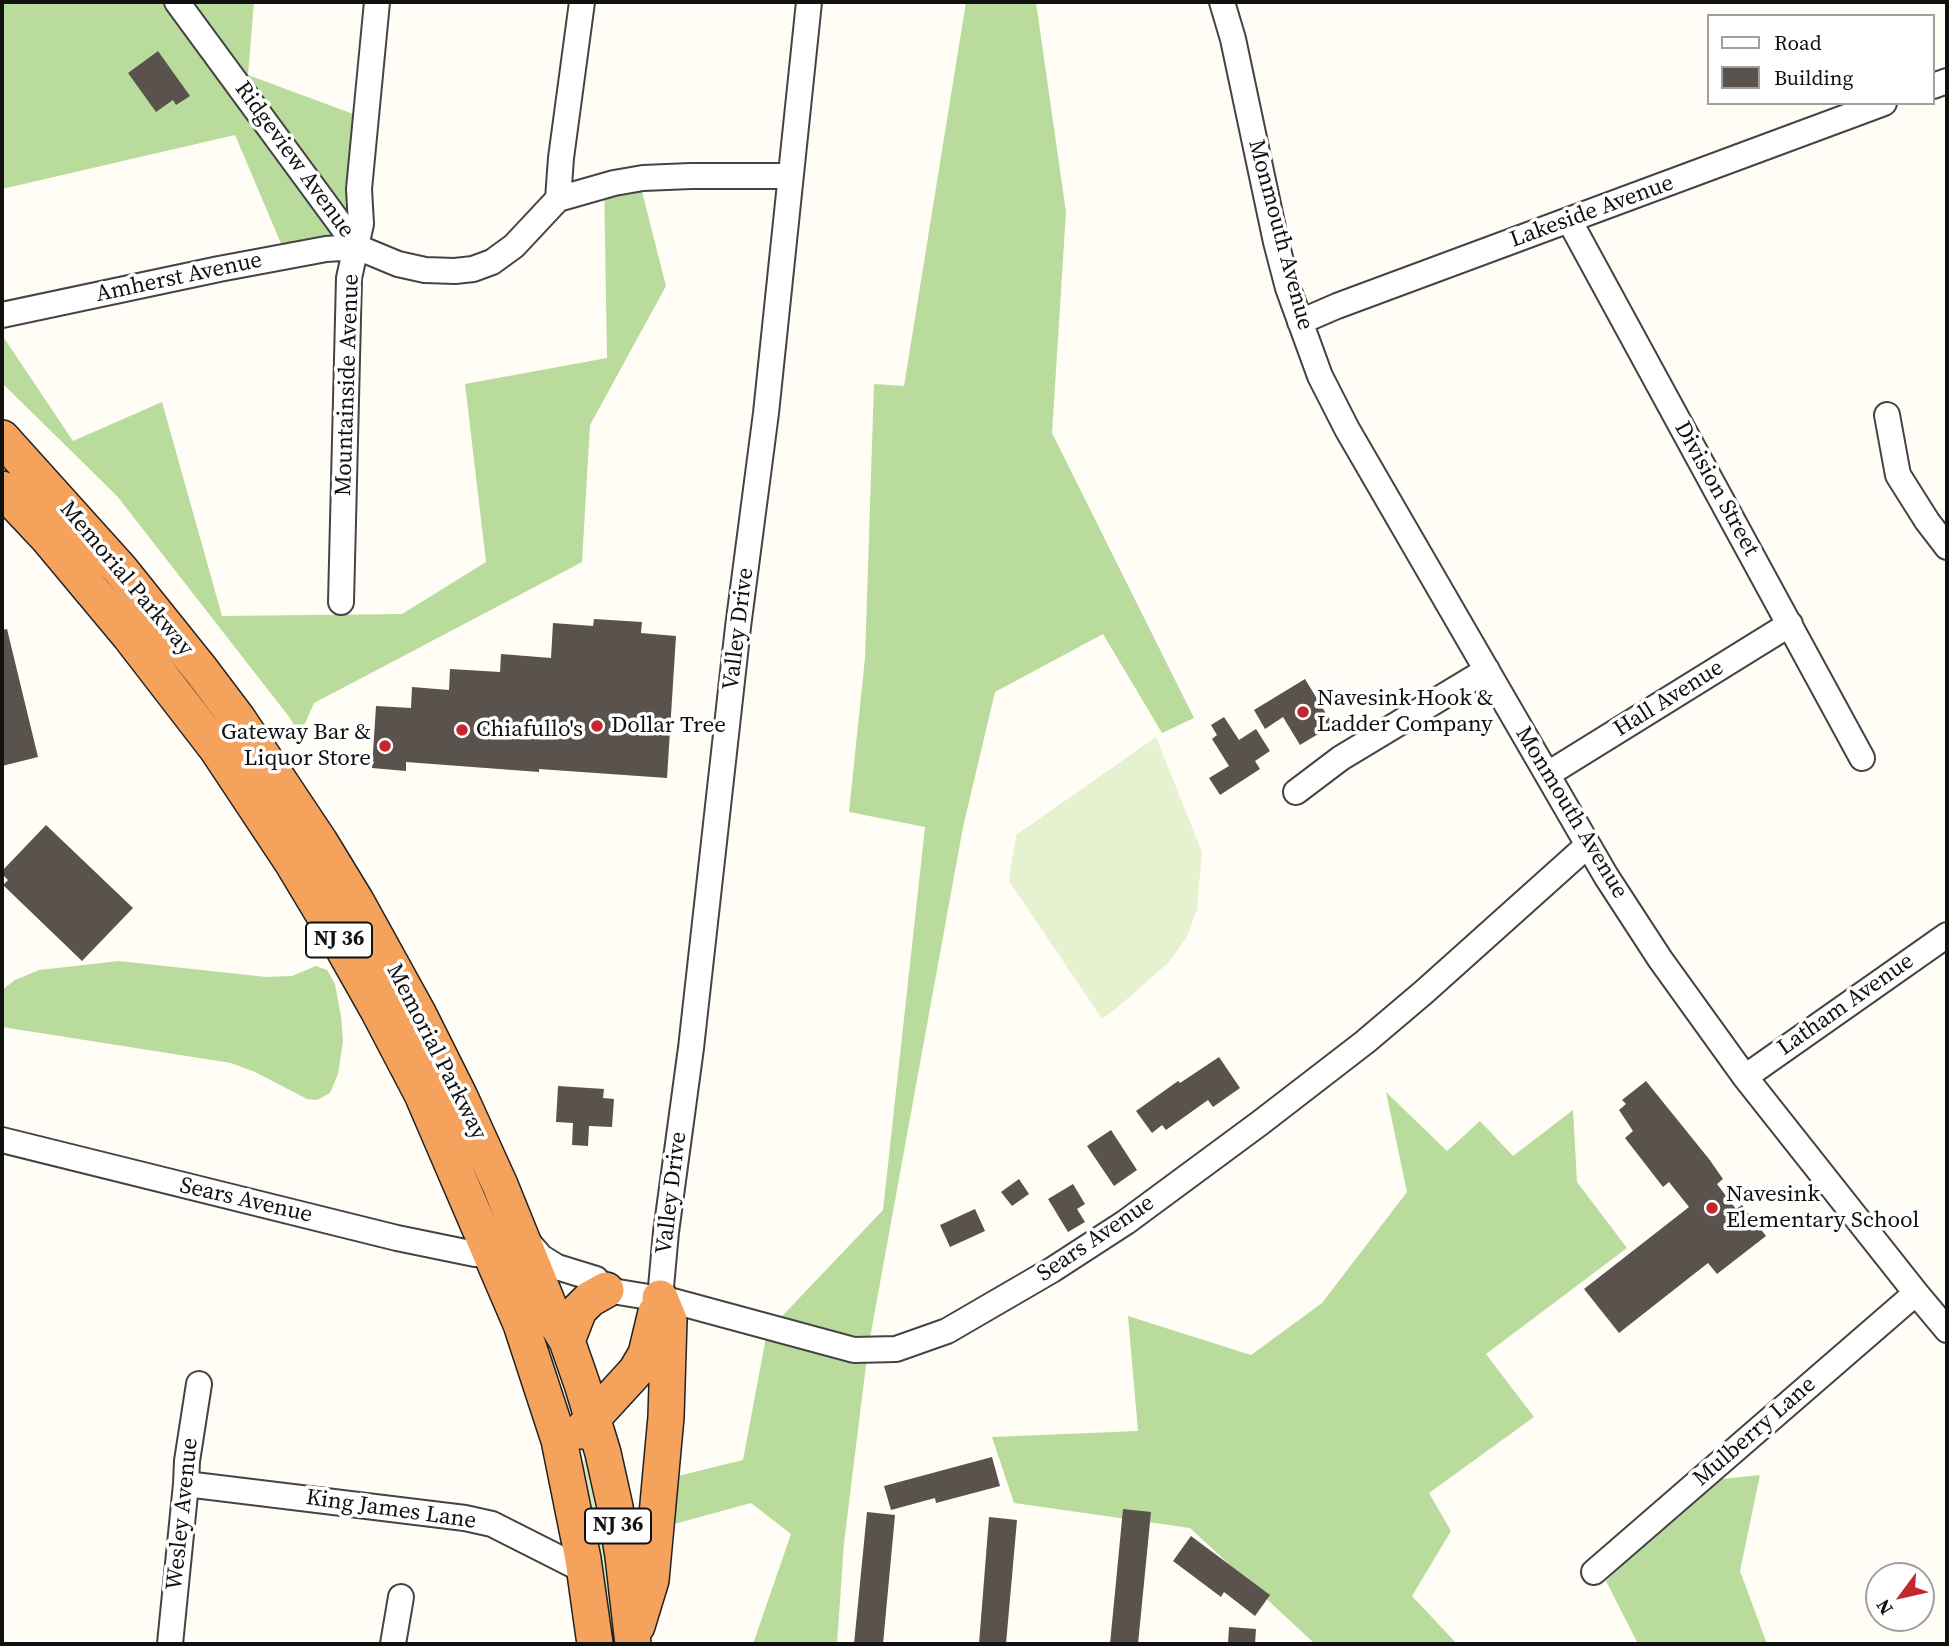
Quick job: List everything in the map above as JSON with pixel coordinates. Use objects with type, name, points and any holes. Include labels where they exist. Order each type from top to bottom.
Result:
[{"type":"highway","name":"Memorial Parkway","points":[[2,438],[120,569],[177,638],[238,719],[356,901],[419,1015],[460,1097],[522,1235],[555,1321],[567,1341],[603,1453],[615,1507],[633,1640]]},
{"type":"highway","name":"Memorial Parkway","points":[[2,489],[48,538],[159,673],[216,749],[292,862],[380,1012],[422,1094],[521,1324],[564,1457],[595,1644]]},
{"type":"highway","points":[[567,1341],[579,1310],[590,1299],[606,1290]]},
{"type":"highway","points":[[564,1457],[592,1417],[636,1371],[646,1354],[660,1298]]},
{"type":"highway","points":[[633,1640],[651,1580],[666,1417],[670,1320],[660,1298]]},
{"type":"street","name":"Ridgeview Avenue","points":[[177,2],[357,247],[398,264],[425,270],[473,269],[492,262],[514,246],[558,199]]},
{"type":"street","name":"Mountainside Avenue","points":[[341,602],[349,278],[361,225],[359,190],[377,2]]},
{"type":"street","points":[[582,2],[558,199],[614,183],[643,178],[790,176]]},
{"type":"street","name":"Valley Drive","points":[[660,1298],[738,627],[766,413],[809,2]]},
{"type":"street","name":"Monmouth Avenue","points":[[1222,2],[1233,39],[1288,288],[1320,376],[1347,429],[1588,845],[1660,959],[1745,1077],[1947,1330]]},
{"type":"street","name":"Lakeside Avenue","points":[[1300,322],[1879,105]]},
{"type":"street","name":"Division Street","points":[[1569,220],[1862,758]]},
{"type":"street","name":"Amherst Avenue","points":[[2,315],[219,268],[326,249],[357,247]]},
{"type":"street","points":[[1887,415],[1898,475],[1947,547]]},
{"type":"street","name":"Hall Avenue","points":[[1548,774],[1790,624]]},
{"type":"street","points":[[1296,792],[1341,758],[1487,670]]},
{"type":"street","name":"Sears Avenue","points":[[522,1235],[541,1258],[557,1268],[596,1279],[606,1290],[660,1298],[854,1350],[896,1349],[947,1331],[1052,1270],[1126,1222],[1260,1123],[1393,1019],[1588,845]]},
{"type":"street","name":"Latham Avenue","points":[[1745,1077],[1947,934]]},
{"type":"street","name":"Sears Avenue","points":[[2,1140],[397,1238],[475,1254],[490,1248]]},
{"type":"street","name":"Mulberry Lane","points":[[1594,1572],[1916,1293]]},
{"type":"street","name":"Wesley Avenue","points":[[170,1644],[187,1461],[200,1384]]},
{"type":"street","name":"King James Lane","points":[[186,1484],[464,1518],[492,1524],[585,1571]]},
{"type":"street","points":[[393,1644],[401,1597]]},
{"type":"green space","points":[[2,2],[254,2],[248,75],[364,118],[355,245],[285,253],[235,135],[2,189]]},
{"type":"green space","points":[[966,2],[1036,2],[1066,212],[1052,433],[1194,718],[1162,733],[1103,634],[995,692],[963,827],[868,1349],[844,1543],[837,1644],[753,1644],[791,1534],[751,1503],[667,1526],[670,1478],[743,1460],[767,1332],[883,1210],[925,827],[849,812],[865,658],[874,384],[904,386]]},
{"type":"green space","points":[[637,172],[666,286],[590,425],[582,562],[314,703],[300,735],[290,718],[117,496],[2,383],[2,335],[73,441],[162,402],[222,616],[402,614],[486,562],[465,384],[607,358],[604,179]]},
{"type":"green space","points":[[1156,737],[1202,852],[1197,909],[1187,937],[1168,963],[1102,1019],[1009,881],[1016,835]]},
{"type":"green space","points":[[119,961],[266,977],[292,976],[316,966],[327,970],[335,984],[343,1041],[338,1074],[330,1093],[317,1100],[307,1099],[255,1072],[231,1063],[2,1027],[2,990],[15,980],[39,970]]},
{"type":"green space","points":[[1386,1092],[1447,1151],[1480,1121],[1513,1156],[1573,1110],[1577,1182],[1627,1248],[1486,1354],[1534,1417],[1429,1493],[1451,1531],[1412,1596],[1457,1644],[1315,1644],[1190,1528],[1014,1503],[992,1437],[1138,1431],[1128,1316],[1251,1355],[1322,1303],[1407,1192]]},
{"type":"green space","points":[[585,1455],[609,1580],[614,1644],[606,1644],[582,1471]]},
{"type":"green space","points":[[1760,1475],[1740,1571],[1767,1644],[1638,1644],[1606,1581],[1712,1480]]},
{"type":"building","points":[[158,51],[190,96],[176,105],[173,100],[156,112],[128,73]]},
{"type":"building","points":[[594,619],[642,622],[641,633],[676,636],[667,778],[406,762],[406,771],[372,768],[376,706],[411,708],[412,687],[449,690],[450,669],[500,672],[501,654],[551,658],[553,623],[593,626]]},
{"type":"building","points":[[7,629],[38,757],[2,766],[2,630]]},
{"type":"building","points":[[1305,679],[1333,725],[1300,745],[1283,717],[1265,729],[1254,710]]},
{"type":"building","points":[[1224,717],[1239,740],[1256,729],[1270,751],[1255,761],[1260,769],[1220,795],[1209,778],[1229,766],[1212,739],[1217,735],[1211,725]]},
{"type":"building","points":[[46,825],[133,908],[82,961],[3,885],[8,880],[2,871]]},
{"type":"building","points":[[1219,1057],[1240,1088],[1213,1107],[1208,1100],[1166,1130],[1162,1125],[1152,1133],[1136,1111],[1178,1081],[1180,1083]]},
{"type":"building","name":"Navesink Elementary School","points":[[1646,1081],[1709,1159],[1723,1179],[1717,1184],[1736,1209],[1742,1205],[1766,1236],[1717,1274],[1708,1263],[1619,1333],[1584,1289],[1689,1207],[1669,1182],[1663,1187],[1625,1138],[1633,1131],[1619,1110],[1626,1104],[1622,1100]]},
{"type":"building","points":[[558,1086],[604,1089],[603,1098],[614,1099],[612,1127],[589,1126],[588,1146],[572,1145],[573,1123],[556,1122]]},
{"type":"building","points":[[1111,1130],[1137,1170],[1114,1186],[1087,1146]]},
{"type":"building","points":[[1019,1179],[1029,1194],[1012,1206],[1001,1192]]},
{"type":"building","points":[[1073,1184],[1085,1204],[1077,1209],[1085,1222],[1068,1232],[1048,1199]]},
{"type":"building","points":[[975,1209],[985,1231],[950,1247],[940,1225]]},
{"type":"building","points":[[992,1457],[1000,1486],[936,1503],[935,1498],[891,1510],[884,1486]]},
{"type":"building","points":[[1123,1509],[1151,1512],[1138,1644],[1110,1644]]},
{"type":"building","points":[[867,1512],[895,1515],[883,1644],[854,1644]]},
{"type":"building","points":[[989,1517],[1017,1520],[1006,1644],[979,1644]]},
{"type":"building","points":[[1191,1536],[1270,1595],[1255,1616],[1224,1592],[1221,1597],[1173,1561]]},
{"type":"building","points":[[1229,1627],[1256,1629],[1255,1644],[1228,1644]]},
{"type":"place","name":"Navesink Hook & Ladder Company","points":[[1303,712]]},
{"type":"place","name":"Dollar Tree","points":[[597,726]]},
{"type":"place","name":"Chiafullo's","points":[[462,730]]},
{"type":"place","name":"Gateway Bar & Liquor Store","points":[[385,746]]},
{"type":"place","name":"Navesink Elementary School","points":[[1712,1208]]}]
